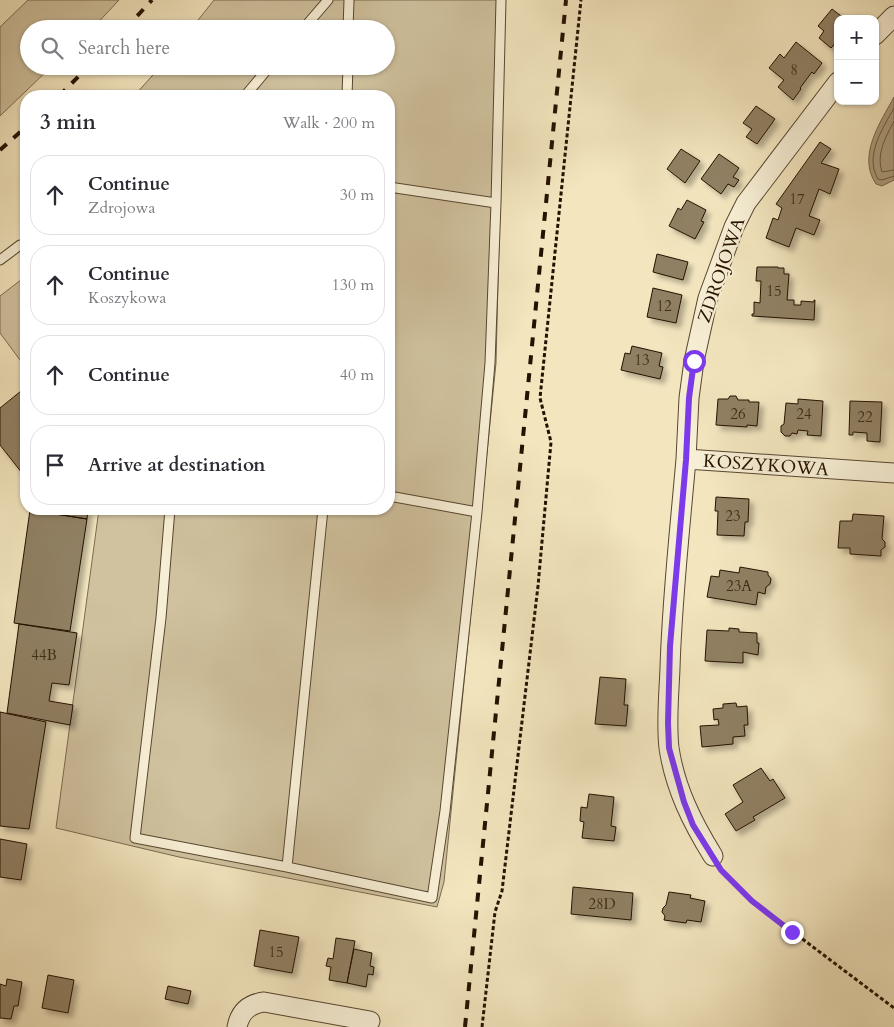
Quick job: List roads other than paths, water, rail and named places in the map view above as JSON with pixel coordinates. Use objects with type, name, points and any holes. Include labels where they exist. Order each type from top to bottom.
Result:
[{"type":"street","points":[[879,31],[894,16]]},
{"type":"street","name":"ZDROJOWA","points":[[686,460],[689,398],[694,361],[708,298],[734,227],[746,203],[834,87]]},
{"type":"street","name":"KOSZYKOWA","points":[[713,856],[693,825],[684,802],[672,762],[668,732],[670,646],[686,460],[894,473]]},
{"type":"street","points":[[237,1027],[238,1020],[244,1010],[253,1004],[264,1002],[370,1021]]},
{"type":"lane","points":[[311,20],[328,0]]},
{"type":"lane","points":[[348,20],[349,0]]},
{"type":"lane","points":[[170,515],[161,618],[136,838],[287,867],[432,898],[445,811],[490,363],[501,0]]},
{"type":"lane","points":[[250,90],[262,75]]},
{"type":"lane","points":[[347,90],[348,75]]},
{"type":"lane","points":[[395,188],[496,203]]},
{"type":"lane","points":[[0,260],[20,245]]},
{"type":"lane","points":[[395,497],[476,512]]},
{"type":"lane","points":[[287,867],[322,515]]},
{"type":"water","points":[[894,97],[894,180],[882,186],[876,184],[871,173],[870,151],[877,129]]},
{"type":"railway","points":[[133,20],[152,0]]},
{"type":"railway","points":[[465,1027],[566,0]]},
{"type":"railway","points":[[65,90],[80,75]]},
{"type":"railway","points":[[0,150],[20,132]]}]
